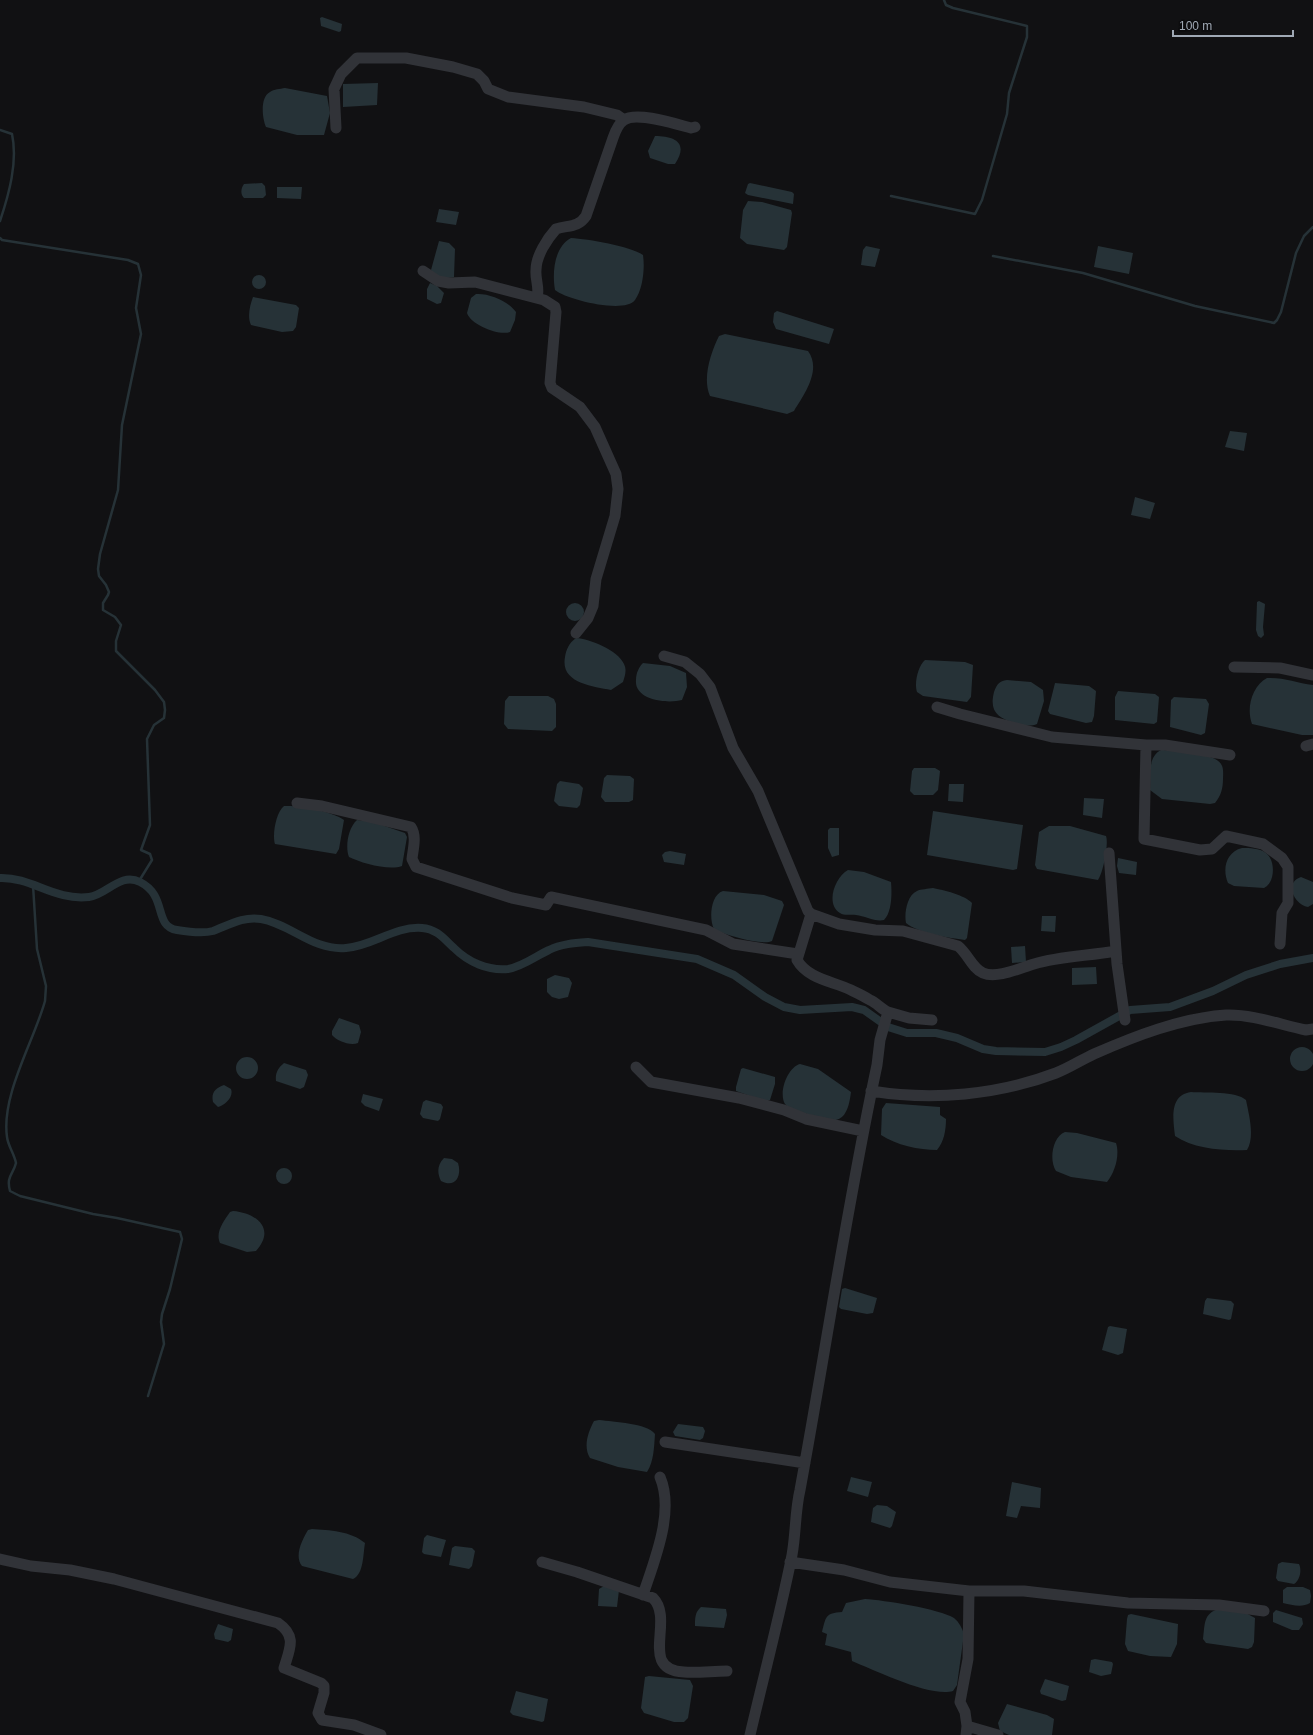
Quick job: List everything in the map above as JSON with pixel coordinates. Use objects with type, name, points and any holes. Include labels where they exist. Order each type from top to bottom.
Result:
[{"type":"street","points":[[336,128],[334,89],[341,74],[357,58],[406,58],[453,67],[477,74],[484,81],[488,89],[508,97],[584,107],[617,115],[624,120]]},
{"type":"street","points":[[538,298],[539,291],[536,268],[544,246],[556,230],[581,223],[586,216],[613,138],[617,128],[624,120],[632,118],[649,118],[691,128],[695,127]]},
{"type":"street","points":[[423,271],[438,281],[475,282],[538,298],[550,302],[555,307],[556,312],[550,384],[552,388],[580,407],[595,428],[616,474],[618,489],[615,516],[596,579],[593,606],[588,618],[576,633]]},
{"type":"street","points":[[664,656],[685,662],[700,674],[710,687],[733,748],[758,792],[808,911],[812,914],[839,924],[875,930],[903,931],[958,946],[966,952],[976,968],[984,973],[1000,973],[1050,960],[1116,951]]},
{"type":"street","points":[[1234,667],[1280,668],[1313,675]]},
{"type":"street","points":[[937,706],[960,714],[1052,737],[1146,745],[1165,744],[1230,755]]},
{"type":"street","points":[[1146,745],[1144,839],[1200,850],[1212,849],[1226,836],[1236,837],[1263,844],[1282,858],[1288,867],[1288,903],[1282,914],[1280,944]]},
{"type":"street","points":[[297,803],[322,806],[411,827],[414,832],[412,859],[416,867],[512,898],[546,905],[551,897],[706,930],[733,944],[798,954]]},
{"type":"street","points":[[1109,854],[1116,951],[1125,1020]]},
{"type":"street","points":[[750,1735],[776,1629],[790,1562],[799,1491],[863,1131],[878,1051],[887,1016],[876,1002],[818,978],[801,967],[797,960],[798,954],[812,914]]},
{"type":"street","points":[[871,1091],[933,1096],[994,1090],[1056,1073],[1094,1054],[1146,1033],[1207,1017],[1228,1015],[1246,1017],[1306,1030],[1313,1029]]},
{"type":"street","points":[[887,1016],[932,1020]]},
{"type":"street","points":[[636,1068],[651,1082],[739,1098],[784,1110],[806,1119],[863,1131]]},
{"type":"street","points":[[665,1442],[805,1463]]},
{"type":"street","points":[[643,1595],[661,1540],[665,1506],[665,1489],[660,1477]]},
{"type":"street","points":[[0,1559],[31,1566],[70,1570],[114,1579],[278,1623],[287,1630],[290,1636],[290,1649],[284,1668],[321,1683],[324,1686],[324,1693],[318,1713],[322,1720],[354,1725],[381,1735]]},
{"type":"street","points":[[542,1562],[653,1598],[659,1609],[660,1660],[666,1667],[684,1672],[727,1671]]},
{"type":"street","points":[[790,1562],[844,1570],[890,1582],[969,1591],[1024,1591],[1128,1603],[1219,1605],[1264,1611]]},
{"type":"street","points":[[969,1591],[968,1659],[960,1702],[965,1712],[967,1731],[998,1735]]},
{"type":"shaded area","points":[[322,17],[342,24],[341,31],[339,32],[321,26],[320,18]]},
{"type":"shaded area","points":[[378,83],[377,105],[343,107],[343,84]]},
{"type":"shaded area","points":[[285,88],[327,96],[330,113],[324,135],[297,135],[266,127],[263,113],[263,103],[265,98],[272,91]]},
{"type":"shaded area","points":[[655,136],[669,137],[678,142],[681,151],[675,164],[668,164],[650,158],[648,151]]},
{"type":"shaded area","points":[[262,183],[265,186],[266,195],[263,198],[244,198],[241,191],[244,184]]},
{"type":"shaded area","points":[[750,183],[792,192],[794,194],[793,204],[748,195],[745,193],[748,184]]},
{"type":"shaded area","points":[[277,187],[302,187],[301,199],[277,198]]},
{"type":"shaded area","points":[[748,201],[762,202],[791,210],[792,213],[787,247],[784,250],[747,244],[740,238],[743,210]]},
{"type":"shaded area","points":[[439,209],[459,212],[456,225],[436,222]]},
{"type":"shaded area","points":[[571,238],[598,241],[629,249],[643,255],[643,278],[640,290],[635,300],[629,304],[620,306],[608,306],[571,298],[555,290],[554,268],[558,254],[565,242]]},
{"type":"shaded area","points":[[439,241],[449,243],[455,249],[454,277],[441,277],[435,275],[431,270]]},
{"type":"shaded area","points":[[866,246],[880,249],[875,267],[861,265],[863,250]]},
{"type":"shaded area","points":[[1098,246],[1133,253],[1129,274],[1094,267]]},
{"type":"shaded area","points":[[256,275],[262,275],[266,279],[266,285],[262,289],[256,289],[252,285],[252,279]]},
{"type":"shaded area","points":[[430,283],[437,286],[444,293],[441,303],[437,304],[427,299],[427,289]]},
{"type":"shaded area","points":[[476,294],[498,298],[513,308],[516,312],[515,320],[510,332],[505,333],[493,331],[474,322],[467,313],[471,298]]},
{"type":"shaded area","points":[[253,297],[296,305],[299,308],[296,327],[293,331],[282,332],[251,325],[249,315]]},
{"type":"shaded area","points":[[777,311],[834,329],[829,344],[776,329],[773,322],[774,313]]},
{"type":"shaded area","points":[[725,334],[808,351],[812,358],[812,374],[807,390],[794,411],[787,414],[710,396],[707,381],[708,365],[719,336]]},
{"type":"shaded area","points":[[1230,431],[1247,433],[1244,451],[1225,447]]},
{"type":"shaded area","points":[[1135,497],[1155,503],[1150,519],[1131,515]]},
{"type":"shaded area","points":[[1259,601],[1265,604],[1263,627],[1264,635],[1261,638],[1258,636],[1256,630],[1257,602]]},
{"type":"shaded area","points":[[575,603],[581,606],[584,612],[581,618],[575,621],[569,618],[566,612],[569,606]]},
{"type":"shaded area","points":[[576,638],[596,643],[616,654],[625,666],[623,682],[611,690],[587,685],[572,678],[567,673],[565,657],[568,647]]},
{"type":"shaded area","points":[[925,660],[965,662],[973,665],[971,697],[967,702],[923,696],[917,692],[917,675],[920,666]]},
{"type":"shaded area","points":[[643,663],[670,666],[686,673],[687,687],[682,700],[660,701],[640,692],[637,687],[636,677],[640,666]]},
{"type":"shaded area","points":[[1267,678],[1284,679],[1313,685],[1313,735],[1302,735],[1252,724],[1250,718],[1250,705],[1252,698],[1257,686]]},
{"type":"shaded area","points":[[1007,680],[1031,682],[1043,690],[1044,701],[1037,724],[1029,726],[1017,724],[1004,719],[996,713],[993,705],[994,692],[999,683]]},
{"type":"shaded area","points":[[1055,683],[1089,686],[1096,691],[1094,716],[1092,722],[1086,723],[1050,714],[1048,711]]},
{"type":"shaded area","points":[[1118,691],[1155,694],[1159,697],[1157,722],[1154,724],[1115,720],[1115,697]]},
{"type":"shaded area","points":[[509,696],[548,696],[554,699],[556,704],[556,727],[552,731],[508,729],[504,724],[505,701]]},
{"type":"shaded area","points":[[1174,697],[1206,699],[1209,704],[1205,733],[1201,735],[1170,727],[1171,700]]},
{"type":"shaded area","points":[[1161,750],[1193,753],[1217,760],[1223,767],[1223,782],[1220,795],[1215,803],[1210,804],[1162,799],[1150,790],[1150,773],[1152,762],[1157,753]]},
{"type":"shaded area","points":[[914,768],[935,768],[940,771],[938,790],[933,795],[914,795],[910,791],[912,771]]},
{"type":"shaded area","points":[[607,775],[630,776],[634,779],[633,800],[629,802],[605,802],[601,797],[604,778]]},
{"type":"shaded area","points":[[560,781],[579,784],[583,788],[580,805],[577,808],[559,806],[554,801],[557,784]]},
{"type":"shaded area","points":[[949,784],[964,784],[963,802],[948,801]]},
{"type":"shaded area","points":[[1084,798],[1104,799],[1102,818],[1083,815]]},
{"type":"shaded area","points":[[284,806],[298,806],[315,809],[332,814],[344,820],[339,849],[336,854],[275,844],[275,824],[281,809]]},
{"type":"shaded area","points":[[933,811],[1023,825],[1017,869],[1013,870],[927,855]]},
{"type":"shaded area","points":[[357,820],[373,822],[405,833],[407,837],[402,866],[390,868],[383,867],[361,862],[349,857],[347,843],[349,833]]},
{"type":"shaded area","points":[[1049,826],[1070,826],[1106,836],[1107,845],[1105,858],[1102,872],[1098,880],[1037,869],[1035,865],[1039,832]]},
{"type":"shaded area","points":[[830,828],[839,828],[839,855],[832,857],[828,848],[828,830]]},
{"type":"shaded area","points":[[1242,848],[1260,850],[1266,853],[1269,857],[1273,866],[1273,872],[1270,882],[1264,888],[1234,886],[1228,883],[1225,872],[1229,857],[1232,853]]},
{"type":"shaded area","points":[[670,851],[686,854],[684,865],[664,862],[662,855],[665,852]]},
{"type":"shaded area","points":[[1118,858],[1137,862],[1136,875],[1119,873],[1117,866]]},
{"type":"shaded area","points":[[848,870],[864,872],[891,882],[890,907],[887,917],[884,920],[843,914],[836,909],[833,903],[833,897],[836,884],[843,873]]},
{"type":"shaded area","points":[[1301,877],[1313,882],[1313,904],[1308,907],[1299,902],[1293,894],[1293,884]]},
{"type":"shaded area","points":[[933,888],[959,895],[972,903],[967,938],[965,940],[918,930],[906,923],[905,915],[911,896],[919,890]]},
{"type":"shaded area","points":[[723,891],[764,895],[782,901],[784,905],[772,941],[752,941],[734,937],[714,929],[711,920],[713,902],[715,897]]},
{"type":"shaded area","points":[[1042,916],[1056,916],[1055,932],[1041,931]]},
{"type":"shaded area","points":[[1025,946],[1026,962],[1012,963],[1011,947]]},
{"type":"shaded area","points":[[1096,967],[1097,984],[1072,985],[1072,968]]},
{"type":"shaded area","points":[[555,975],[569,978],[572,983],[568,997],[559,999],[552,997],[547,992],[547,979]]},
{"type":"shaded area","points":[[339,1018],[359,1025],[361,1032],[358,1043],[351,1044],[344,1042],[332,1035],[332,1031]]},
{"type":"shaded area","points":[[1302,1047],[1310,1051],[1314,1059],[1310,1067],[1302,1071],[1294,1067],[1290,1059],[1294,1051]]},
{"type":"shaded area","points":[[243,1057],[251,1057],[258,1064],[258,1072],[251,1079],[243,1079],[236,1072],[236,1064]]},
{"type":"shaded area","points":[[284,1063],[306,1070],[308,1075],[304,1087],[300,1089],[276,1081],[277,1071]]},
{"type":"shaded area","points":[[800,1064],[818,1069],[851,1092],[846,1111],[838,1120],[825,1120],[790,1108],[785,1104],[783,1093],[785,1081],[792,1070]]},
{"type":"shaded area","points":[[743,1068],[775,1077],[775,1084],[770,1100],[765,1101],[736,1091],[741,1069]]},
{"type":"shaded area","points":[[224,1085],[231,1089],[232,1092],[226,1103],[218,1107],[213,1102],[213,1093],[216,1089]]},
{"type":"shaded area","points":[[1191,1092],[1235,1095],[1246,1100],[1251,1132],[1251,1139],[1247,1150],[1210,1148],[1191,1144],[1175,1136],[1173,1115],[1176,1103],[1184,1094]]},
{"type":"shaded area","points":[[363,1094],[383,1099],[379,1111],[365,1106],[361,1102]]},
{"type":"shaded area","points":[[426,1100],[441,1104],[443,1107],[440,1119],[438,1121],[423,1118],[420,1114],[423,1102]]},
{"type":"shaded area","points":[[886,1103],[940,1107],[940,1115],[946,1119],[946,1123],[943,1140],[937,1150],[908,1146],[894,1142],[881,1135],[882,1109]]},
{"type":"shaded area","points":[[1065,1132],[1077,1133],[1116,1143],[1116,1163],[1107,1182],[1071,1177],[1056,1171],[1052,1156],[1053,1150],[1057,1139]]},
{"type":"shaded area","points":[[444,1158],[452,1159],[458,1163],[459,1172],[457,1180],[454,1182],[446,1183],[441,1181],[438,1169]]},
{"type":"shaded area","points":[[281,1168],[287,1168],[292,1173],[290,1182],[287,1184],[281,1184],[276,1179],[276,1173]]},
{"type":"shaded area","points":[[233,1211],[250,1215],[261,1224],[264,1229],[262,1243],[256,1251],[247,1252],[220,1243],[219,1231],[225,1219],[230,1212]]},
{"type":"shaded area","points":[[845,1288],[877,1298],[873,1313],[867,1314],[841,1309],[839,1307],[842,1289]]},
{"type":"shaded area","points":[[1207,1298],[1231,1301],[1234,1304],[1231,1319],[1229,1320],[1203,1314],[1205,1301]]},
{"type":"shaded area","points":[[1110,1326],[1127,1329],[1123,1353],[1118,1355],[1102,1350],[1108,1327]]},
{"type":"shaded area","points":[[599,1420],[638,1425],[651,1430],[655,1434],[652,1459],[647,1472],[618,1467],[590,1458],[587,1449],[588,1435],[594,1421]]},
{"type":"shaded area","points":[[678,1424],[703,1427],[705,1431],[703,1438],[700,1440],[675,1436],[673,1432]]},
{"type":"shaded area","points":[[851,1477],[872,1482],[868,1497],[847,1491]]},
{"type":"shaded area","points":[[1012,1482],[1041,1488],[1040,1508],[1021,1506],[1017,1518],[1006,1516]]},
{"type":"shaded area","points":[[877,1505],[887,1506],[896,1512],[890,1528],[871,1522],[873,1508]]},
{"type":"shaded area","points":[[312,1529],[347,1534],[365,1543],[361,1568],[357,1576],[353,1579],[302,1566],[299,1558],[300,1548],[303,1538],[308,1530]]},
{"type":"shaded area","points":[[427,1535],[446,1540],[441,1557],[424,1554],[422,1552],[424,1538]]},
{"type":"shaded area","points":[[455,1546],[472,1548],[475,1551],[472,1566],[469,1569],[449,1565],[452,1548]]},
{"type":"shaded area","points":[[1282,1562],[1299,1564],[1300,1575],[1294,1584],[1278,1581],[1276,1578],[1278,1564]]},
{"type":"shaded area","points":[[604,1586],[619,1590],[617,1607],[598,1606],[599,1589]]},
{"type":"shaded area","points":[[1287,1587],[1303,1587],[1310,1590],[1310,1603],[1300,1606],[1283,1603],[1283,1590]]},
{"type":"shaded area","points":[[865,1599],[897,1603],[937,1611],[956,1620],[964,1634],[957,1685],[953,1691],[931,1691],[903,1682],[852,1661],[851,1652],[825,1645],[827,1634],[822,1632],[827,1617],[832,1613],[842,1612],[846,1603]]},
{"type":"shaded area","points":[[701,1607],[726,1609],[727,1615],[724,1628],[695,1626],[696,1613]]},
{"type":"shaded area","points":[[1219,1609],[1244,1612],[1255,1618],[1254,1642],[1252,1647],[1248,1649],[1206,1643],[1203,1639],[1207,1617],[1210,1613]]},
{"type":"shaded area","points":[[1276,1610],[1302,1618],[1303,1624],[1299,1630],[1292,1630],[1273,1622],[1273,1613]]},
{"type":"shaded area","points":[[1131,1614],[1178,1624],[1177,1644],[1171,1657],[1150,1656],[1128,1651],[1125,1644],[1127,1619],[1128,1615]]},
{"type":"shaded area","points":[[218,1624],[233,1629],[231,1640],[228,1642],[215,1639],[214,1634]]},
{"type":"shaded area","points":[[1095,1659],[1112,1662],[1111,1674],[1101,1676],[1089,1672],[1091,1660]]},
{"type":"shaded area","points":[[649,1676],[690,1680],[693,1686],[688,1718],[684,1722],[674,1722],[644,1713],[641,1708],[645,1677]]},
{"type":"shaded area","points":[[1045,1679],[1069,1686],[1066,1700],[1062,1701],[1041,1694],[1040,1691]]},
{"type":"shaded area","points":[[516,1691],[548,1699],[544,1721],[542,1722],[513,1715],[510,1712]]},
{"type":"shaded area","points":[[1007,1704],[1047,1715],[1054,1719],[1052,1735],[1009,1735],[1000,1731],[998,1723]]},
{"type":"waterway","points":[[891,196],[975,214],[982,200],[1007,114],[1009,93],[1027,37],[1027,26],[953,8],[946,5],[944,0]]},
{"type":"waterway","points":[[0,130],[12,134],[14,145],[12,178],[0,221]]},
{"type":"waterway","points":[[993,256],[1083,273],[1195,306],[1274,323],[1281,312],[1296,253],[1304,236],[1313,227]]},
{"type":"waterway","points":[[0,238],[2,240],[128,260],[138,264],[141,275],[136,308],[141,334],[122,425],[118,490],[100,554],[98,569],[99,576],[109,592],[103,603],[103,610],[115,617],[121,625],[116,641],[116,651],[155,690],[164,702],[164,718],[154,725],[147,739],[150,825],[141,850],[150,854],[152,860],[139,881]]},
{"type":"waterway","points":[[0,878],[22,881],[65,896],[76,897],[89,897],[96,895],[120,882],[133,880],[140,882],[149,888],[158,902],[165,923],[177,930],[191,932],[209,932],[242,920],[254,918],[272,922],[323,945],[334,948],[346,948],[365,944],[402,930],[422,928],[436,932],[460,953],[472,961],[493,969],[513,968],[524,964],[544,952],[558,946],[588,942],[697,959],[734,975],[765,997],[784,1007],[800,1010],[852,1007],[864,1010],[888,1027],[907,1033],[936,1033],[957,1038],[983,1049],[996,1051],[1045,1052],[1076,1040],[1130,1010],[1170,1007],[1213,991],[1246,975],[1280,964],[1313,958]]},
{"type":"waterway","points":[[33,885],[37,949],[46,986],[45,1001],[13,1086],[9,1104],[6,1121],[7,1137],[16,1163],[9,1179],[10,1191],[20,1196],[93,1214],[180,1232],[182,1239],[170,1289],[162,1314],[161,1322],[164,1344],[148,1396]]}]
